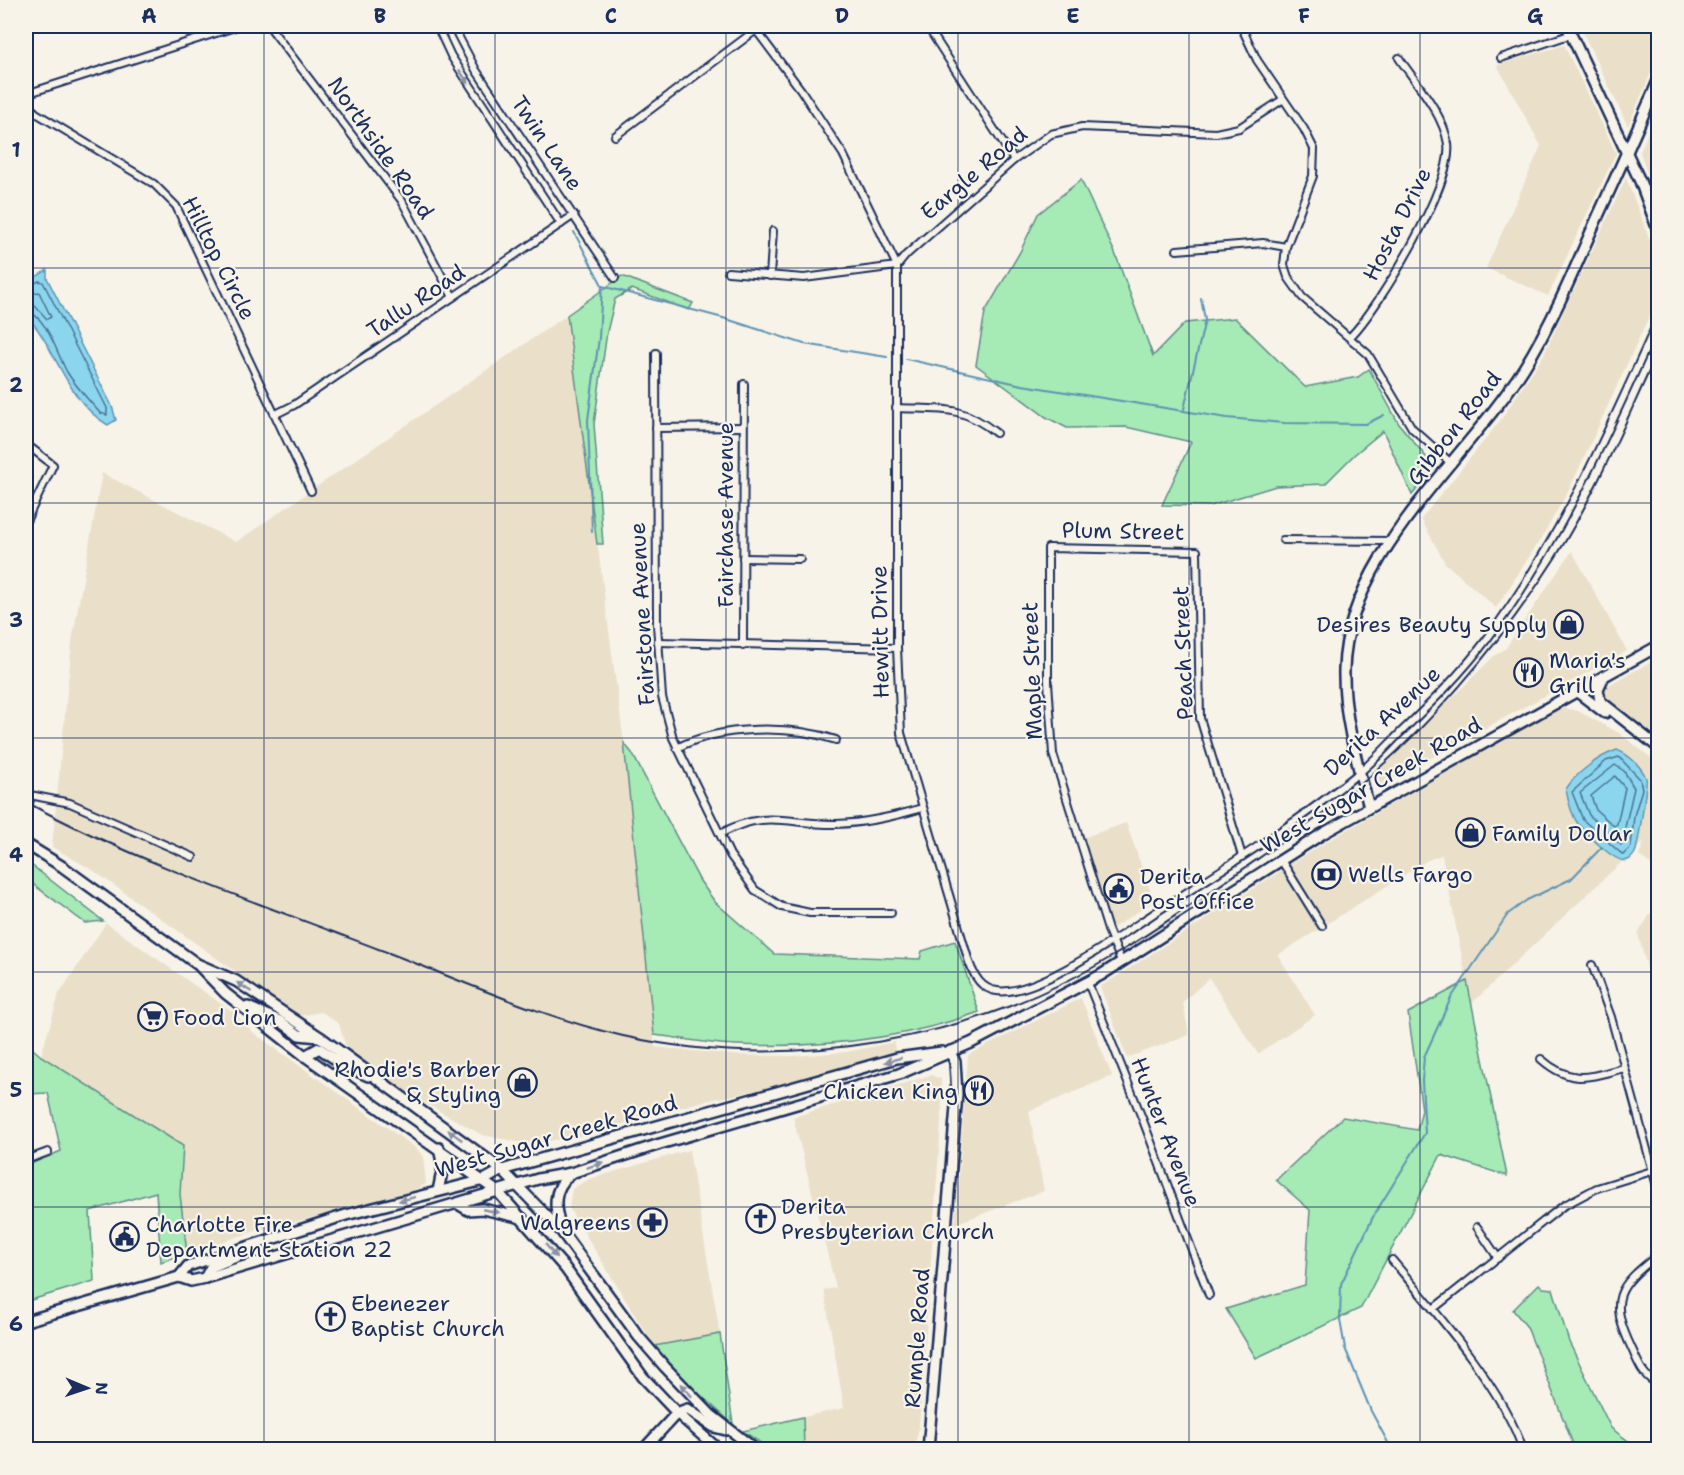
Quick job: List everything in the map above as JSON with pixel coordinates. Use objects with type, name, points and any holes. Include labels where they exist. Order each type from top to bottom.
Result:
[{"type":"main road","points":[[1570,30],[1627,153],[1659,230]]},
{"type":"main road","name":"Gibbon Road","points":[[1369,807],[1345,694],[1345,649],[1359,597],[1368,576],[1392,540],[1492,414],[1534,351],[1556,311],[1659,81]]},
{"type":"main road","name":"West Sugar Creek Road","points":[[26,1321],[179,1277],[191,1281],[205,1278],[518,1185],[572,1173],[754,1116],[899,1074],[971,1043],[1088,983],[1369,807],[1659,646]]},
{"type":"main road","points":[[1605,674],[1598,689],[1600,701],[1659,747]]},
{"type":"main road","points":[[1576,691],[1659,753]]},
{"type":"main road","points":[[26,844],[63,867],[197,964],[235,1001],[305,1056],[439,1148],[498,1192],[565,1268],[637,1370],[677,1413],[719,1449]]},
{"type":"main road","points":[[197,964],[236,981],[320,1037],[502,1170],[562,1232],[639,1338],[692,1397],[729,1430],[756,1449]]},
{"type":"main road","points":[[235,1001],[280,1021],[299,1035],[320,1037]]},
{"type":"main road","points":[[305,1056],[319,1048],[344,1065],[381,1083]]},
{"type":"main road","name":"West Sugar Creek Road","points":[[179,1277],[188,1266],[346,1215],[484,1180],[502,1170],[897,1058],[950,1051]]},
{"type":"main road","name":"Rumple Road","points":[[928,1449],[957,1094],[955,1062],[950,1051]]},
{"type":"main road","points":[[754,1116],[766,1109],[789,1102],[794,1098],[796,1087]]},
{"type":"main road","points":[[438,1191],[443,1167],[439,1148]]},
{"type":"main road","points":[[562,1232],[555,1200],[558,1187],[572,1173]]},
{"type":"main road","points":[[459,1204],[468,1210],[483,1209],[524,1219]]},
{"type":"main road","points":[[205,1278],[211,1267],[243,1254],[256,1245]]},
{"type":"main road","points":[[643,1449],[677,1413],[687,1410],[714,1427],[729,1430]]},
{"type":"street","points":[[26,94],[238,26]]},
{"type":"street","name":"Northside Road","points":[[269,26],[402,201],[453,297]]},
{"type":"street","name":"Twin Lane","points":[[437,26],[451,56],[561,224]]},
{"type":"street","name":"Twin Lane","points":[[453,26],[463,50],[480,77],[615,278]]},
{"type":"street","points":[[927,26],[1014,160]]},
{"type":"street","points":[[1241,26],[1257,60],[1312,142],[1315,158],[1313,176],[1286,247],[1284,265],[1293,287],[1368,354],[1412,428],[1452,465]]},
{"type":"street","points":[[615,136],[755,28],[812,105],[843,154],[897,266],[804,278],[728,272]]},
{"type":"street","points":[[1501,58],[1570,30]]},
{"type":"street","name":"Hosta Drive","points":[[1350,337],[1368,316],[1400,266],[1447,164],[1447,141],[1441,125],[1429,102],[1399,58]]},
{"type":"street","name":"Eargle Road","points":[[897,266],[906,255],[1041,139],[1066,129],[1097,127],[1216,133],[1239,128],[1282,100]]},
{"type":"street","name":"Hilltop Circle","points":[[26,103],[36,113],[154,184],[176,206],[311,490]]},
{"type":"street","name":"Tallu Road","points":[[276,414],[294,405],[574,215]]},
{"type":"street","points":[[770,276],[774,231]]},
{"type":"street","points":[[1177,250],[1263,243],[1286,247]]},
{"type":"street","name":"Hewitt Drive","points":[[897,266],[897,648],[901,733],[969,962],[981,985]]},
{"type":"street","name":"Derita Avenue","points":[[981,985],[1000,991],[1018,989],[1112,942],[1242,856],[1360,772],[1463,669],[1531,575],[1588,476],[1659,321]]},
{"type":"street","name":"Fairstone Avenue","points":[[656,353],[658,642],[664,711],[677,748],[720,834],[747,881],[764,897],[782,907],[825,914],[891,913]]},
{"type":"street","name":"Fairchase Avenue","points":[[743,645],[744,384]]},
{"type":"street","points":[[896,408],[962,412],[977,418],[996,433]]},
{"type":"street","points":[[656,428],[743,427]]},
{"type":"street","points":[[26,444],[53,465],[26,521]]},
{"type":"street","points":[[1283,540],[1392,540]]},
{"type":"street","name":"Plum Street","points":[[1048,548],[1197,550]]},
{"type":"street","name":"Maple Street","points":[[1048,548],[1048,682],[1053,754],[1112,942],[1122,963]]},
{"type":"street","name":"Peach Street","points":[[1197,550],[1200,718],[1242,856]]},
{"type":"street","points":[[743,558],[800,559]]},
{"type":"street","points":[[658,642],[897,648]]},
{"type":"street","points":[[677,748],[697,738],[730,732],[814,733],[836,740]]},
{"type":"street","points":[[26,785],[30,795],[26,812]]},
{"type":"street","points":[[30,795],[42,795],[70,803],[193,857]]},
{"type":"street","points":[[720,834],[732,827],[760,819],[781,818],[838,824],[880,819],[922,808]]},
{"type":"street","points":[[1281,860],[1322,926]]},
{"type":"street","points":[[1592,965],[1659,1190]]},
{"type":"street","name":"Hunter Avenue","points":[[1088,983],[1209,1295]]},
{"type":"street","points":[[1541,1059],[1561,1074],[1579,1078],[1624,1068]]},
{"type":"street","points":[[26,1160],[48,1152]]},
{"type":"street","points":[[1433,1309],[1580,1196],[1597,1188],[1652,1171]]},
{"type":"street","points":[[1477,1227],[1498,1258]]},
{"type":"street","points":[[1655,1382],[1641,1369],[1621,1325],[1618,1312],[1619,1300],[1628,1282],[1659,1255]]},
{"type":"street","points":[[1392,1260],[1433,1309],[1492,1389],[1514,1426],[1523,1449]]},
{"type":"shaded area","points":[[1601,26],[1658,26],[1658,57],[1628,126],[1583,33]]},
{"type":"shaded area","points":[[1564,45],[1616,153],[1548,296],[1486,268],[1541,146],[1497,65]]},
{"type":"shaded area","points":[[1658,108],[1658,204],[1640,152]]},
{"type":"shaded area","points":[[1626,178],[1658,261],[1658,297],[1569,490],[1496,608],[1445,563],[1421,519],[1500,421],[1543,356]]},
{"type":"shaded area","points":[[567,315],[624,743],[655,1047],[734,1055],[793,1056],[846,1052],[895,1042],[895,1054],[787,1084],[696,1103],[582,1136],[528,1144],[482,1135],[411,1095],[347,1050],[339,1024],[322,1012],[298,1016],[91,869],[52,847],[72,641],[102,473],[236,542]]},
{"type":"shaded area","points":[[1572,551],[1627,651],[1378,787],[1373,777],[1494,656],[1505,649]]},
{"type":"shaded area","points":[[1658,658],[1658,742],[1604,697],[1605,687]]},
{"type":"shaded area","points":[[1559,707],[1578,711],[1619,733],[1658,763],[1658,869],[1639,856],[1644,841],[1471,1004],[1442,855],[1428,860],[1278,955],[1315,1015],[1258,1054],[1209,978],[1183,1002],[1189,1035],[1127,1058],[1100,987],[1321,845]]},
{"type":"shaded area","points":[[1126,823],[1154,901],[1110,930],[1082,838]]},
{"type":"shaded area","points":[[1658,901],[1658,1009],[1638,934]]},
{"type":"shaded area","points":[[106,923],[234,1013],[255,1034],[416,1148],[423,1156],[426,1184],[408,1193],[256,1231],[187,1253],[180,1194],[183,1146],[41,1056],[59,994]]},
{"type":"shaded area","points":[[1081,998],[1112,1076],[1029,1111],[1044,1191],[955,1224],[968,1055]]},
{"type":"shaded area","points":[[931,1075],[941,1079],[942,1109],[919,1428],[914,1449],[804,1449],[803,1417],[844,1408],[824,1290],[836,1288],[793,1117]]},
{"type":"shaded area","points":[[689,1150],[720,1334],[654,1346],[569,1208],[572,1189],[589,1179]]},
{"type":"green space","points":[[1081,180],[1115,253],[1153,356],[1185,323],[1235,318],[1305,387],[1358,377],[1369,369],[1399,424],[1432,464],[1430,473],[1412,495],[1383,431],[1355,454],[1325,484],[1276,486],[1210,506],[1162,505],[1191,442],[1126,427],[1067,428],[1046,417],[976,365],[985,312],[1020,252],[1038,214]]},
{"type":"green space","points":[[622,276],[693,303],[689,310],[632,289],[615,299],[607,332],[594,424],[603,544],[597,544],[567,315]]},
{"type":"green space","points":[[624,743],[632,753],[700,881],[715,902],[774,954],[920,959],[922,951],[955,941],[979,1012],[950,1022],[890,1036],[828,1043],[736,1045],[654,1035]]},
{"type":"green space","points":[[26,861],[103,921],[85,923],[26,879]]},
{"type":"green space","points":[[1467,981],[1507,1176],[1441,1155],[1361,1308],[1256,1358],[1226,1309],[1305,1285],[1310,1210],[1276,1180],[1343,1117],[1417,1130],[1422,1110],[1408,1013]]},
{"type":"green space","points":[[26,1043],[41,1056],[183,1146],[180,1194],[187,1253],[161,1262],[156,1192],[90,1211],[94,1281],[31,1300],[26,1284],[26,1166],[61,1151],[48,1093],[26,1094]]},
{"type":"green space","points":[[1539,1284],[1543,1288],[1553,1289],[1569,1342],[1611,1428],[1639,1449],[1575,1449],[1527,1327],[1513,1310]]},
{"type":"green space","points":[[720,1334],[733,1424],[688,1384],[654,1346]]},
{"type":"green space","points":[[803,1417],[804,1449],[770,1449],[743,1431]]},
{"type":"water","points":[[47,270],[47,278],[112,406],[116,420],[108,425],[82,402],[37,328],[26,315],[26,283]]},
{"type":"water","points":[[1617,750],[1634,761],[1646,778],[1636,850],[1630,859],[1623,861],[1601,847],[1578,824],[1573,816],[1566,789],[1588,766]]},
{"type":"waterway","points":[[574,232],[602,285],[599,338],[588,420],[592,532]]},
{"type":"waterway","points":[[602,286],[723,318],[804,344],[887,357]]},
{"type":"waterway","points":[[1184,409],[1205,320],[1201,298]]},
{"type":"waterway","points":[[906,359],[1022,385],[1227,418],[1284,423],[1366,424],[1384,415]]},
{"type":"waterway","points":[[1392,1450],[1371,1411],[1345,1348],[1340,1320],[1341,1284],[1374,1215],[1425,1133],[1422,1081],[1424,1057],[1451,998],[1508,914],[1527,900],[1571,879],[1602,847]]},
{"type":"railway","points":[[26,802],[112,844],[201,882],[561,1019],[623,1036],[686,1047],[750,1051],[815,1049],[878,1042],[941,1028],[1003,1009],[1062,984],[1118,953],[1336,805],[1394,754],[1422,727],[1474,669],[1544,575],[1577,522],[1658,352]]},
{"type":"place","name":"Desires Beauty Supply","points":[[1568,624]]},
{"type":"place","name":"Maria's Grill","points":[[1528,673]]},
{"type":"place","name":"Family Dollar","points":[[1471,833]]},
{"type":"place","name":"Wells Fargo","points":[[1327,874]]},
{"type":"place","name":"Derita Post Office","points":[[1119,889]]},
{"type":"place","name":"Food Lion","points":[[152,1017]]},
{"type":"place","name":"Rhodie's Barber & Styling","points":[[522,1082]]},
{"type":"place","name":"Chicken King","points":[[979,1091]]},
{"type":"place","name":"Derita Presbyterian Church","points":[[760,1219]]},
{"type":"place","name":"Walgreens","points":[[652,1222]]},
{"type":"place","name":"Charlotte Fire Department Station 22","points":[[125,1237]]},
{"type":"place","name":"Ebenezer Baptist Church","points":[[330,1316]]}]
